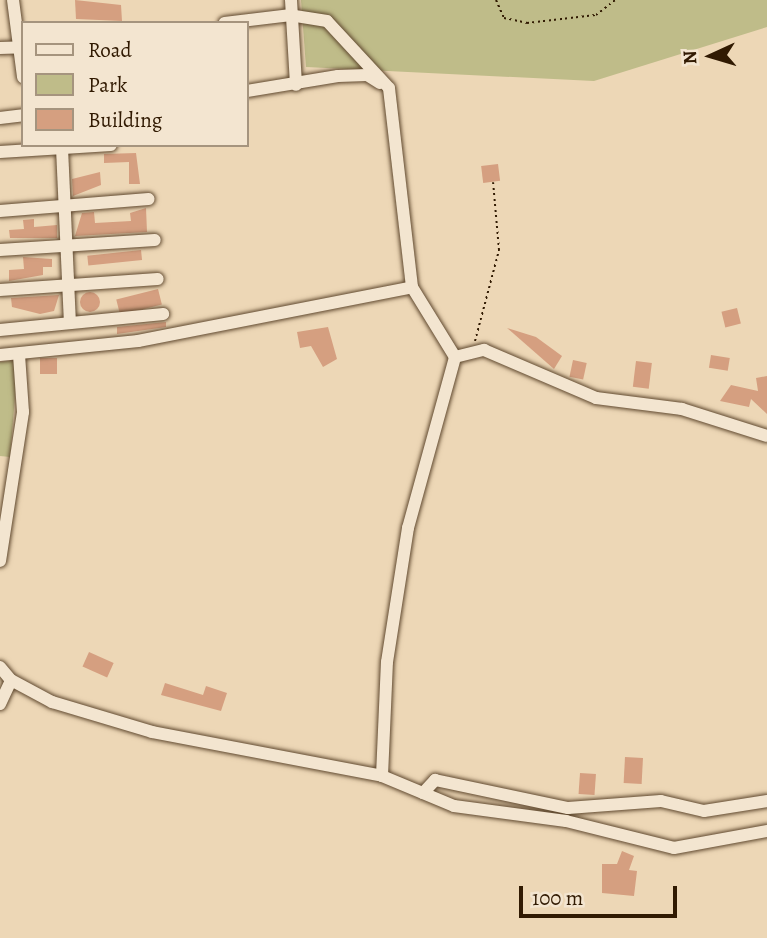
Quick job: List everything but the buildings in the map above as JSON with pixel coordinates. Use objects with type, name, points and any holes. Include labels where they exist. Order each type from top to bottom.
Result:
[{"type":"street","points":[[0,48],[21,47],[13,0]]},
{"type":"street","points":[[291,0],[296,85]]},
{"type":"street","points":[[241,21],[291,15],[327,21],[389,88],[412,287],[455,357],[408,528],[387,662],[382,776]]},
{"type":"street","points":[[248,91],[367,75],[389,88]]},
{"type":"street","points":[[0,118],[21,115]]},
{"type":"street","points":[[0,152],[78,147]]},
{"type":"street","points":[[62,148],[70,323]]},
{"type":"street","points":[[0,211],[149,200]]},
{"type":"street","points":[[0,250],[155,240]]},
{"type":"street","points":[[0,290],[158,279]]},
{"type":"street","points":[[0,355],[138,341],[412,287]]},
{"type":"street","points":[[0,330],[163,314]]},
{"type":"street","points":[[455,357],[484,350],[596,398],[682,408],[767,436]]},
{"type":"street","points":[[0,561],[23,412],[19,355]]},
{"type":"street","points":[[0,667],[11,680],[52,702],[152,732],[382,776],[454,806],[566,821],[674,848],[767,831]]},
{"type":"street","points":[[0,704],[11,680]]},
{"type":"street","points":[[423,793],[435,780],[568,807],[661,801],[704,811],[767,801]]},
{"type":"path","points":[[496,0],[503,18],[527,23],[596,15],[615,0]]},
{"type":"path","points":[[473,352],[499,250],[493,182]]},
{"type":"green space","points":[[301,0],[767,0],[767,27],[594,81],[306,67]]},
{"type":"green space","points":[[18,360],[10,457],[0,456],[0,362]]}]
